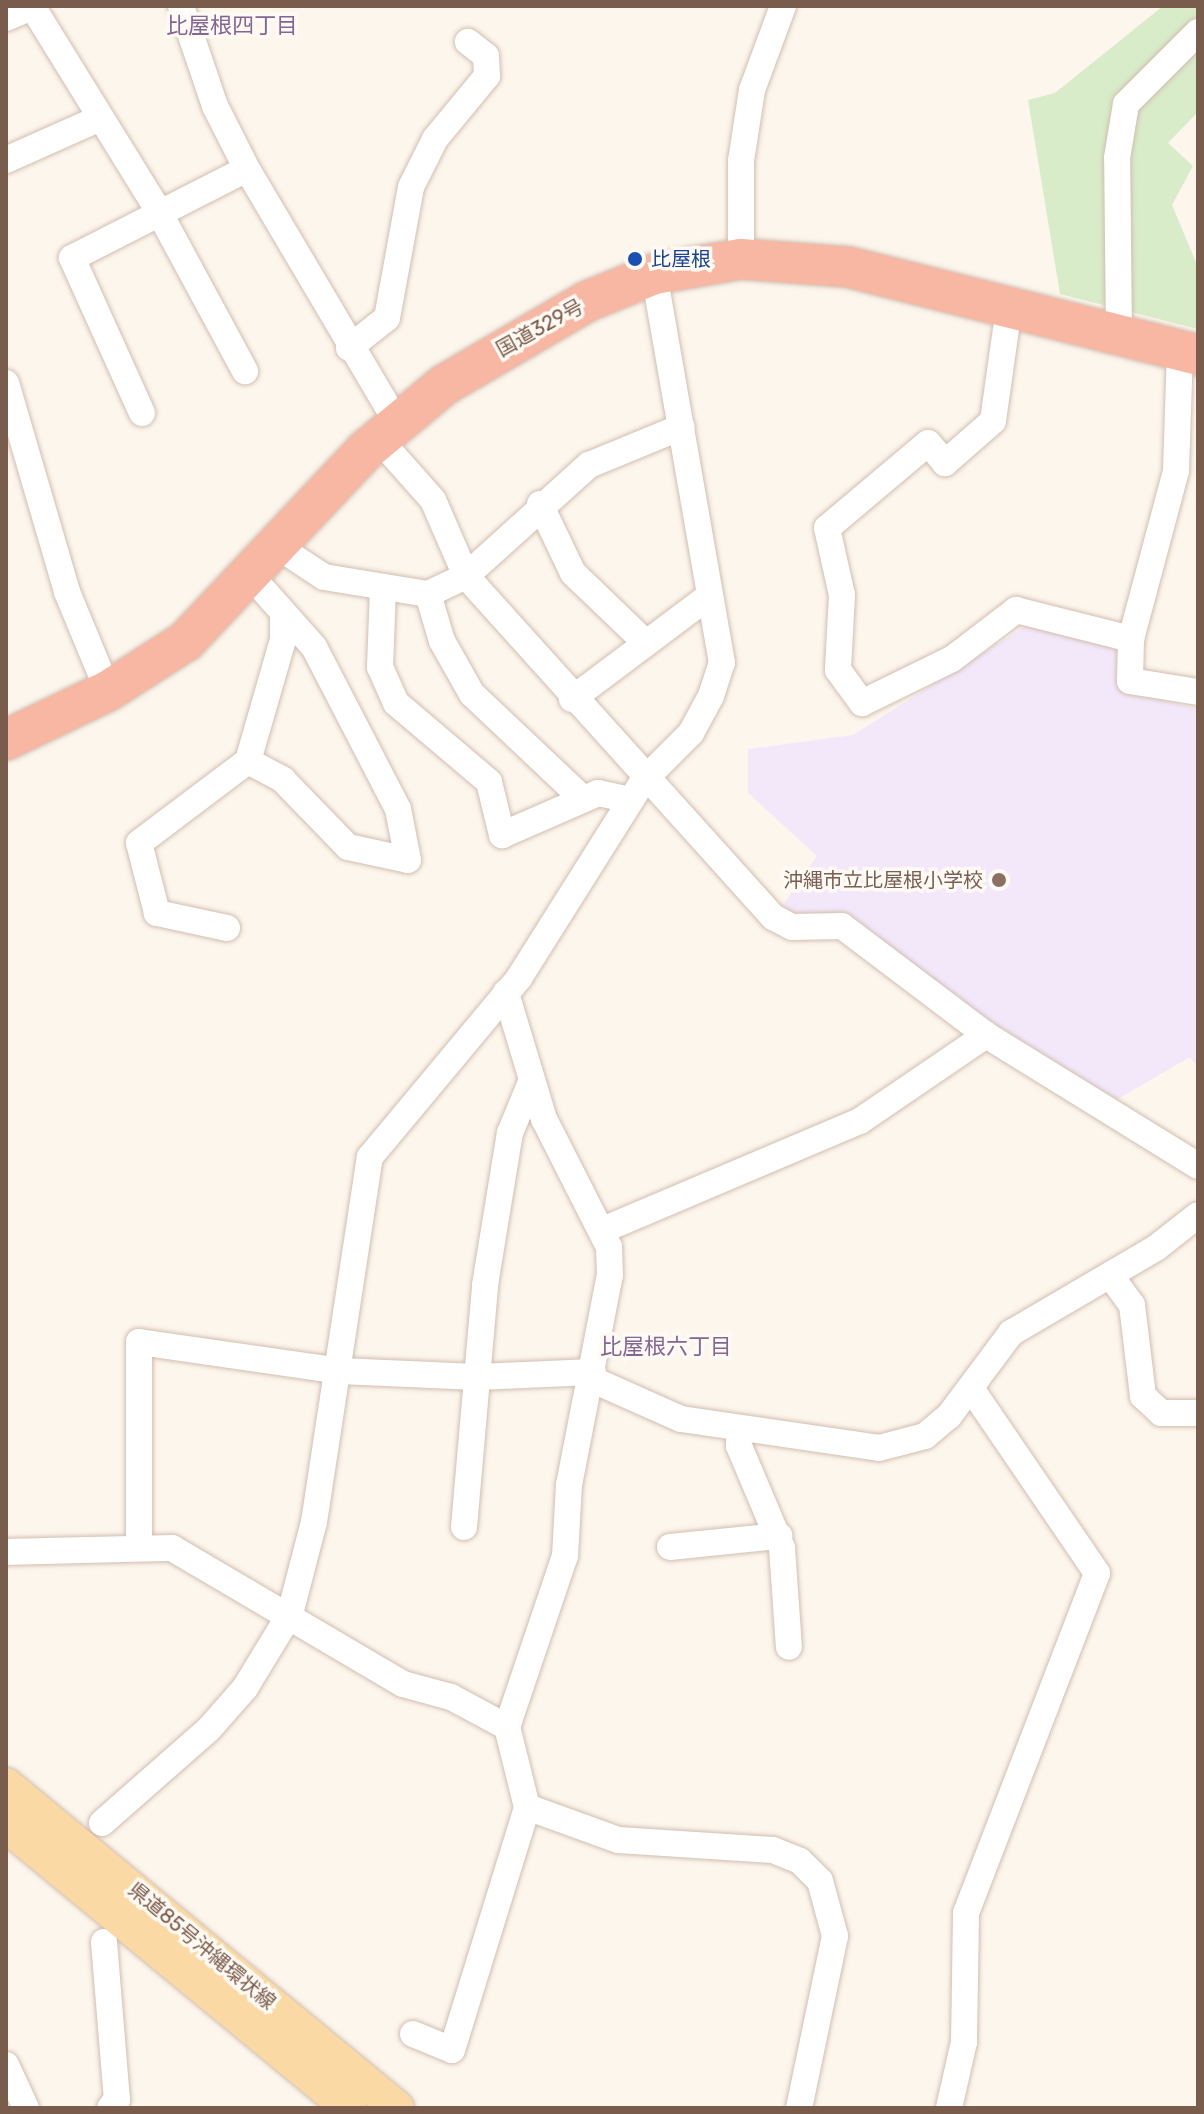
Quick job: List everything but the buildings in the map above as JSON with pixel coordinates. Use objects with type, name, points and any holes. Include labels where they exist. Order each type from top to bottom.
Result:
[{"type":"highway","name":"国道329号","points":[[6,740],[108,691],[186,641],[387,430],[489,356],[654,274],[741,259],[848,267],[1189,352]]},
{"type":"main road","name":"県道85号沖縄環状線","points":[[6,1785],[397,2108]]},
{"type":"main road","name":"県道85号沖縄環状線","points":[[6,1825],[349,2108]]},
{"type":"street","points":[[6,18],[33,6],[98,119],[159,212],[245,371]]},
{"type":"street","points":[[181,6],[215,106],[247,169],[349,348],[387,430],[433,500],[466,576],[572,699],[637,791],[773,917],[792,927],[842,926],[986,1035],[1198,1166]]},
{"type":"street","points":[[741,259],[741,161],[752,90],[783,6]]},
{"type":"street","points":[[1119,335],[1117,158],[1126,104],[1198,32]]},
{"type":"street","points":[[349,348],[387,318],[411,187],[435,139],[487,76],[486,56],[468,42]]},
{"type":"street","points":[[6,160],[98,119]]},
{"type":"street","points":[[142,413],[72,258],[247,169]]},
{"type":"street","points":[[102,1823],[209,1729],[253,1677],[290,1614],[340,1371],[370,1157],[506,993],[637,791],[691,733],[711,696],[722,663],[708,597],[654,274]]},
{"type":"street","points":[[1009,308],[993,421],[945,463],[928,443],[827,528],[842,595],[838,670],[862,703],[952,659],[1016,610],[1131,639]]},
{"type":"street","points":[[1189,352],[1176,471],[1131,639],[1130,681],[1198,692]]},
{"type":"street","points":[[6,383],[67,592],[108,691]]},
{"type":"street","points":[[277,546],[324,577],[428,594],[466,576],[540,504],[589,465],[681,427]]},
{"type":"street","points":[[540,504],[573,573],[644,641]]},
{"type":"street","points":[[248,761],[283,780],[348,847],[408,860],[398,809],[314,647],[251,576]]},
{"type":"street","points":[[383,589],[380,667],[396,703],[489,782],[502,835],[581,797],[637,791]]},
{"type":"street","points":[[428,594],[442,641],[472,694],[581,797]]},
{"type":"street","points":[[572,699],[644,641],[708,597]]},
{"type":"street","points":[[227,928],[157,913],[139,843],[248,761],[283,640],[283,613]]},
{"type":"street","points":[[413,2034],[452,2050],[527,1807],[507,1727],[565,1556],[569,1485],[610,1275],[603,1230],[544,1119],[506,993]]},
{"type":"street","points":[[603,1230],[860,1121],[986,1035]]},
{"type":"street","points":[[464,1527],[477,1377],[510,1133],[532,1080]]},
{"type":"street","points":[[139,1544],[139,1342],[340,1371],[477,1377],[592,1375],[681,1419],[879,1448],[925,1436],[971,1388],[1011,1333],[1110,1275],[1198,1215]]},
{"type":"street","points":[[1110,1275],[1132,1305],[1143,1396],[1161,1413],[1198,1413]]},
{"type":"street","points":[[949,2108],[964,2042],[966,1913],[1097,1573],[971,1388]]},
{"type":"street","points":[[740,1430],[739,1446],[779,1536],[789,1647]]},
{"type":"street","points":[[670,1547],[779,1536]]},
{"type":"street","points":[[6,1552],[139,1544],[172,1548],[238,1591],[290,1614],[403,1684],[451,1697],[507,1727]]},
{"type":"street","points":[[527,1807],[618,1840],[773,1850],[820,1881],[835,1936],[799,2108]]},
{"type":"street","points":[[104,1942],[117,2099],[110,2108]]},
{"type":"street","points":[[6,2065],[26,2108]]},
{"type":"shaded area","name":"沖縄市立比屋根小学校","points":[[1027,625],[1118,644],[1119,688],[1198,709],[1198,1068],[1190,1057],[1116,1100],[1016,1040],[839,913],[791,914],[783,905],[817,856],[748,793],[748,749],[853,735]]},
{"type":"green space","points":[[1163,6],[1198,6],[1198,112],[1168,143],[1193,166],[1172,205],[1198,267],[1198,329],[1060,294],[1028,100],[1055,93]]},
{"type":"place","name":"比屋根","points":[[635,259]]},
{"type":"place","name":"沖縄市立比屋根小学校","points":[[999,880]]},
{"type":"district","name":"比屋根四丁目","points":[[232,26]]},
{"type":"district","name":"比屋根六丁目","points":[[666,1347]]}]
